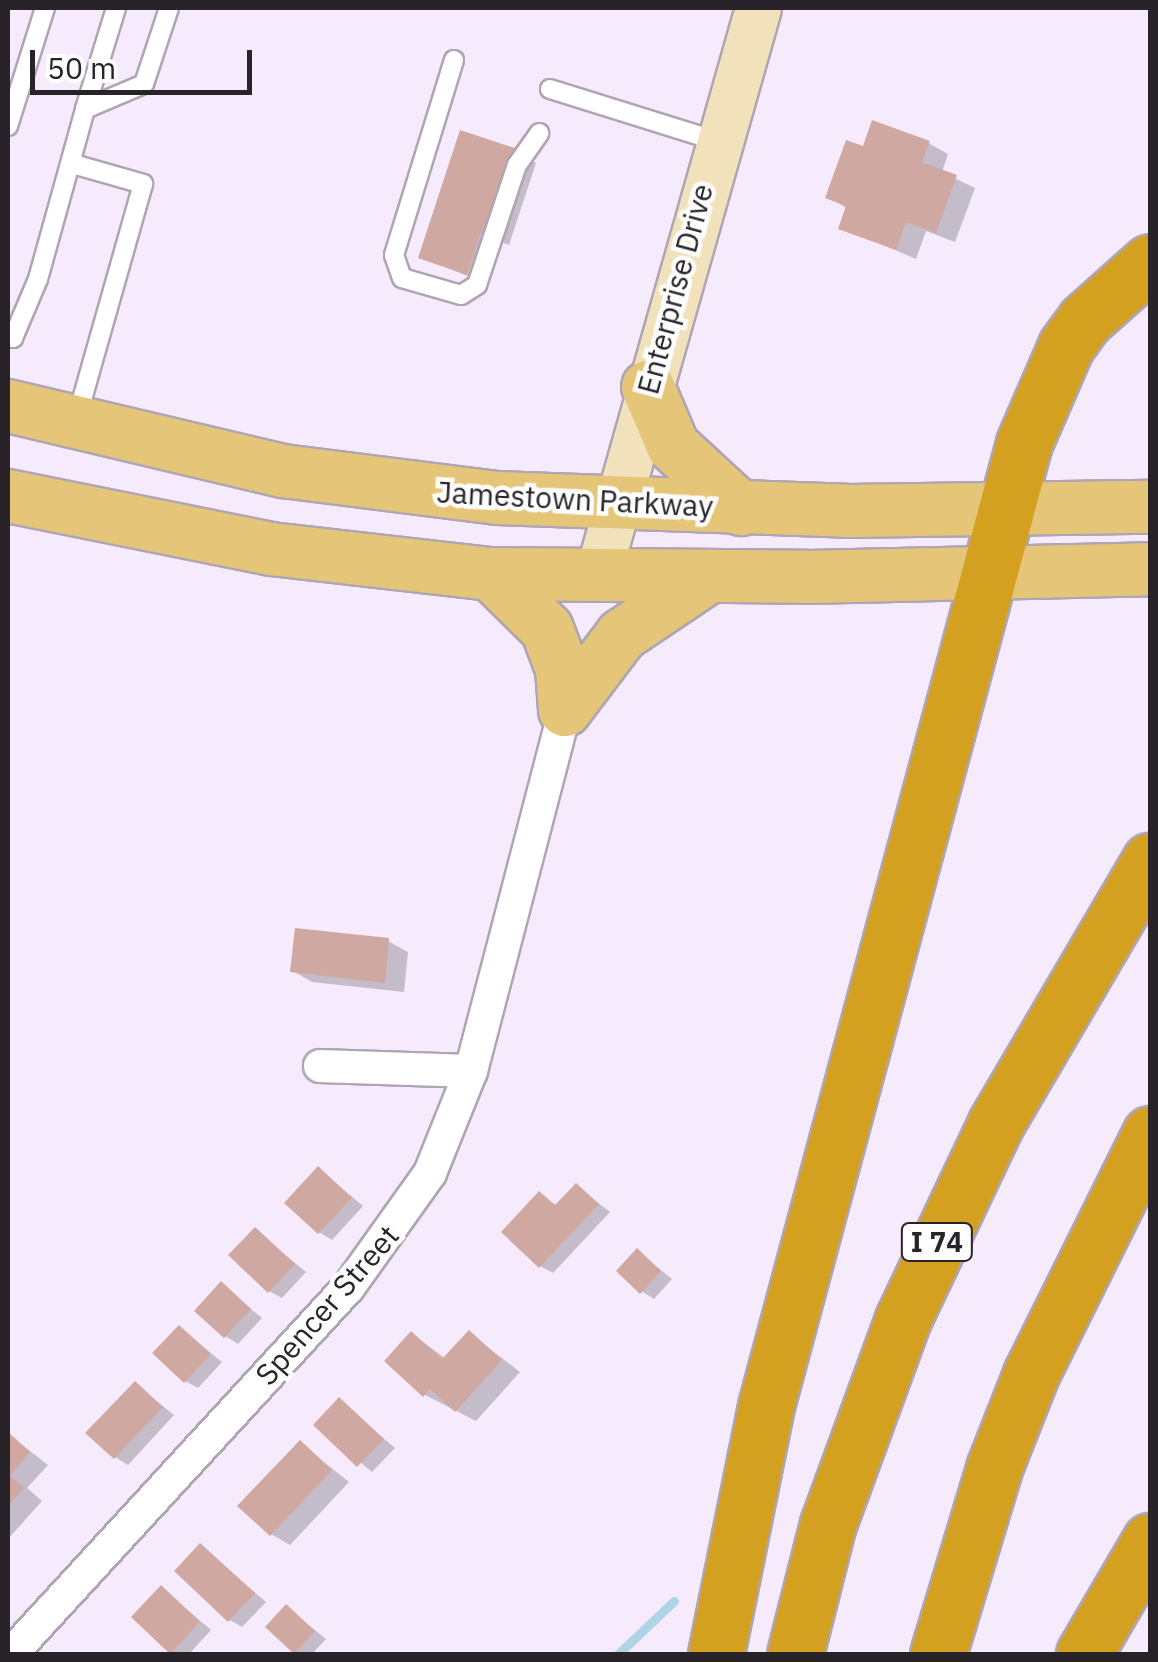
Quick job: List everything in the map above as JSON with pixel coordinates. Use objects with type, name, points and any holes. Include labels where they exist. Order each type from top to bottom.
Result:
[{"type":"highway","points":[[716,1654],[766,1406],[984,572],[1036,408],[1066,346],[1085,320],[1150,262]]},
{"type":"highway","name":"I 74","points":[[795,1654],[828,1524],[902,1319],[996,1123],[1150,861]]},
{"type":"highway","points":[[938,1654],[994,1468],[1031,1374],[1150,1134]]},
{"type":"highway","points":[[1084,1654],[1150,1540]]},
{"type":"main road","points":[[648,387],[673,446],[741,509]]},
{"type":"main road","name":"Jamestown Parkway","points":[[8,406],[75,426],[382,486],[616,504],[741,509],[1150,507]]},
{"type":"main road","points":[[8,496],[271,549],[491,574],[708,577],[1150,569]]},
{"type":"main road","points":[[491,574],[547,629],[562,669],[566,710]]},
{"type":"main road","points":[[566,710],[622,634],[708,577]]},
{"type":"street","name":"Enterprise Drive","points":[[598,573],[717,141],[758,8]]},
{"type":"street","name":"Spencer Street","points":[[11,1654],[380,1250],[430,1173],[471,1071],[566,710]]},
{"type":"street","points":[[320,1066],[471,1071]]},
{"type":"lane","points":[[8,126],[44,8]]},
{"type":"lane","points":[[8,336],[14,338],[38,279],[116,8]]},
{"type":"lane","points":[[86,109],[144,84],[169,8]]},
{"type":"lane","points":[[454,60],[394,255],[402,278],[461,295],[477,285],[517,165],[539,133]]},
{"type":"lane","points":[[550,90],[717,141]]},
{"type":"lane","points":[[73,164],[143,184],[75,426]]},
{"type":"building","points":[[872,120],[930,141],[922,162],[957,175],[936,233],[906,222],[896,250],[838,229],[846,206],[825,198],[846,140],[863,146]]},
{"type":"building","points":[[460,130],[518,149],[489,236],[481,233],[467,275],[418,258]]},
{"type":"building","points":[[295,928],[389,938],[385,983],[290,972]]},
{"type":"building","points":[[318,1166],[352,1198],[318,1234],[284,1203]]},
{"type":"building","points":[[576,1183],[599,1204],[539,1268],[501,1232],[539,1191],[555,1205]]},
{"type":"building","points":[[255,1227],[295,1264],[268,1293],[228,1255]]},
{"type":"building","points":[[637,1248],[661,1271],[640,1294],[616,1271]]},
{"type":"building","points":[[221,1281],[251,1309],[224,1338],[194,1311]]},
{"type":"building","points":[[179,1325],[211,1354],[184,1383],[152,1353]]},
{"type":"building","points":[[469,1330],[502,1360],[455,1412],[430,1389],[423,1397],[384,1361],[411,1331],[442,1359]]},
{"type":"building","points":[[135,1381],[163,1407],[114,1459],[85,1433]]},
{"type":"building","points":[[339,1397],[384,1439],[357,1467],[313,1425]]},
{"type":"building","points":[[8,1432],[30,1452],[10,1476],[24,1488],[8,1506]]},
{"type":"building","points":[[300,1440],[332,1470],[270,1536],[237,1506]]},
{"type":"building","points":[[200,1543],[255,1593],[228,1622],[174,1571]]},
{"type":"building","points":[[161,1585],[200,1622],[170,1654],[131,1617]]},
{"type":"building","points":[[286,1604],[315,1631],[294,1654],[265,1627]]},
{"type":"waterway","points":[[618,1654],[674,1601]]}]
